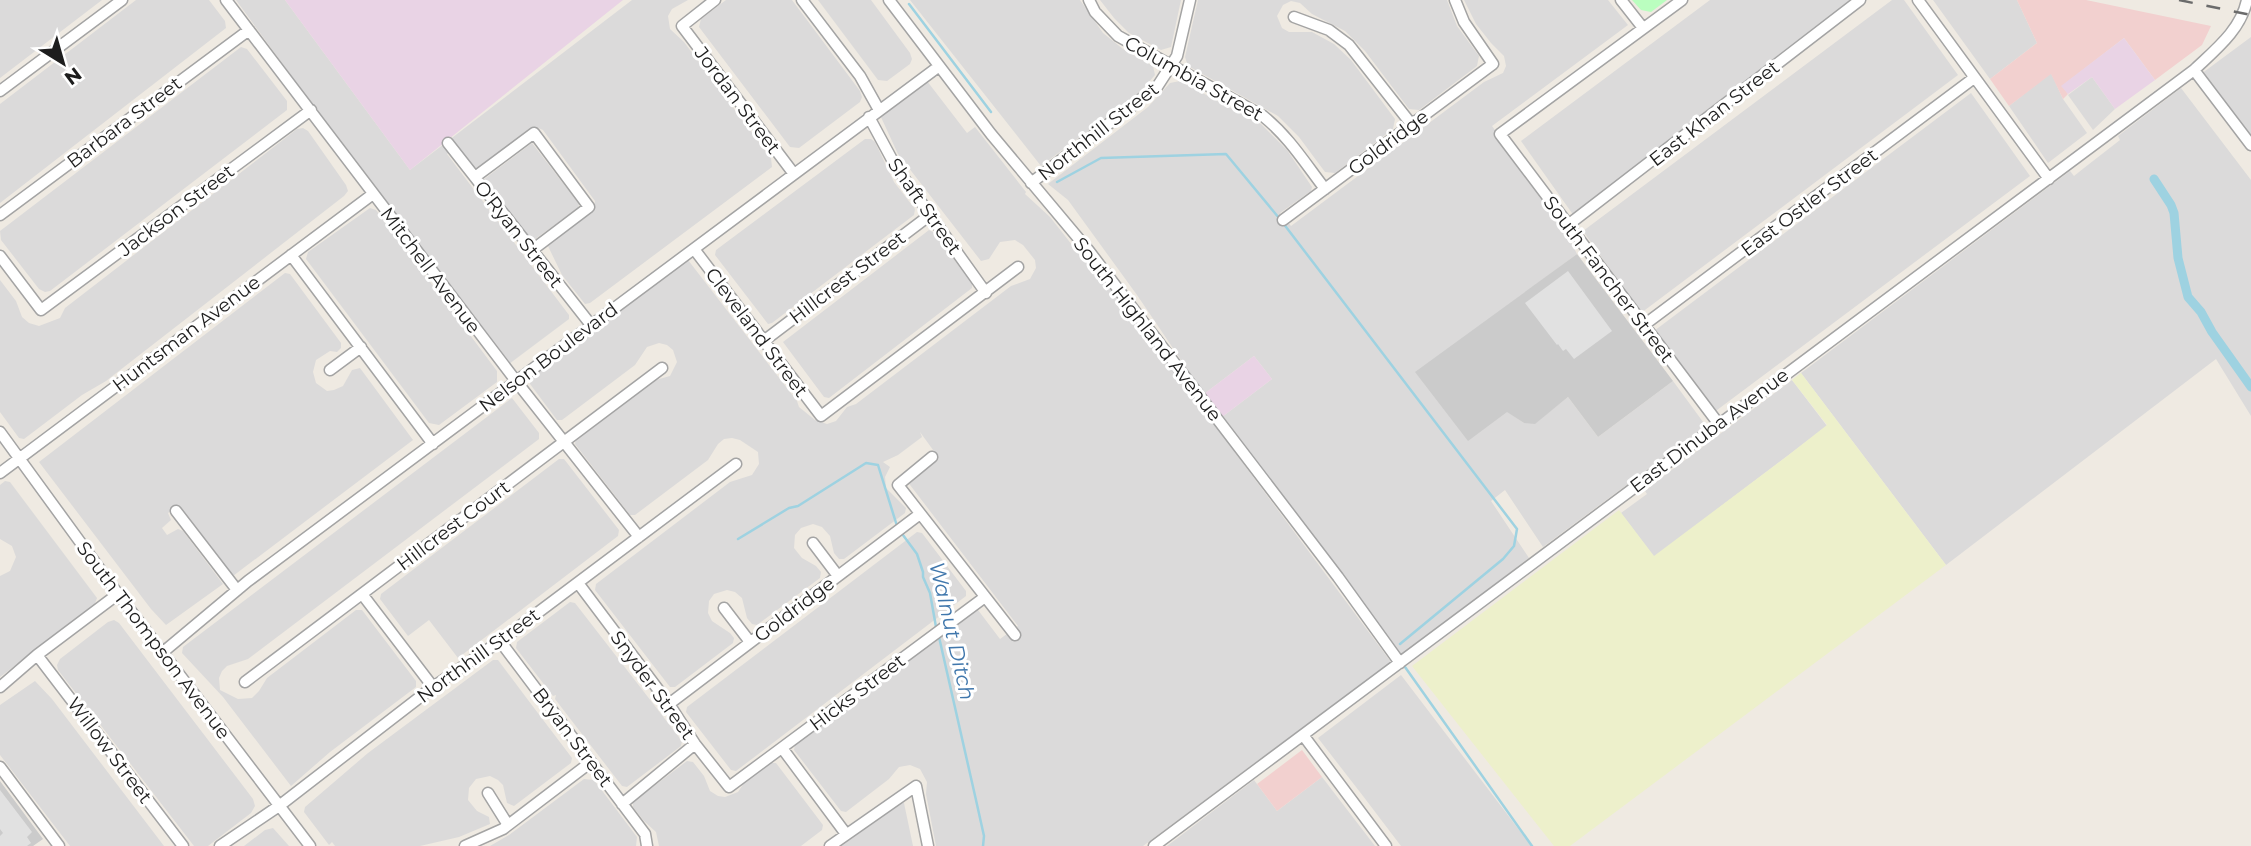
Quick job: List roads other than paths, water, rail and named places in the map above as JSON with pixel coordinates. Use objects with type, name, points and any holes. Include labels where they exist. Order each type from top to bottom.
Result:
[{"type":"street","points":[[0,91],[122,0]]},
{"type":"street","name":"Mitchell Avenue","points":[[226,0],[516,381],[639,537]]},
{"type":"street","name":"Jordan Street","points":[[715,0],[682,26],[793,174]]},
{"type":"street","points":[[802,0],[860,76],[878,110]]},
{"type":"street","name":"South Highland Avenue","points":[[889,0],[938,67],[1031,184],[1098,262],[1338,577],[1400,663]]},
{"type":"street","name":"Columbia Street","points":[[1089,0],[1101,20],[1118,36],[1263,116],[1291,141],[1325,189]]},
{"type":"street","name":"Northhill Street","points":[[1031,184],[1151,93],[1172,67],[1181,42],[1190,0]]},
{"type":"street","name":"Goldridge","points":[[1283,220],[1493,64],[1464,22],[1455,0]]},
{"type":"street","points":[[1621,0],[1643,28],[1682,0]]},
{"type":"street","name":"East Khan Street","points":[[1568,225],[1860,0]]},
{"type":"street","points":[[1918,0],[2049,179]]},
{"type":"street","name":"East Dinuba Avenue","points":[[1154,846],[2194,70],[2228,37],[2243,13],[2246,0]]},
{"type":"street","points":[[1294,17],[1329,30],[1349,45],[1412,125]]},
{"type":"street","name":"South Fancher Street","points":[[1643,28],[1500,134],[1718,423]]},
{"type":"street","name":"Barbara Street","points":[[0,215],[249,30]]},
{"type":"street","name":"Nelson Boulevard","points":[[162,653],[237,590],[938,67]]},
{"type":"street","points":[[2194,70],[2251,145]]},
{"type":"street","name":"East Ostler Street","points":[[1644,325],[1974,78]]},
{"type":"street","name":"Jackson Street","points":[[0,257],[41,310],[310,110]]},
{"type":"street","name":"Shaft Street","points":[[869,117],[896,167],[986,293]]},
{"type":"street","points":[[475,177],[534,133],[589,207],[531,251]]},
{"type":"street","name":"O'Ryan Street","points":[[448,143],[591,325]]},
{"type":"street","name":"Huntsman Avenue","points":[[0,472],[373,194]]},
{"type":"street","name":"Hillcrest Street","points":[[765,340],[930,215]]},
{"type":"street","name":"Cleveland Street","points":[[694,249],[821,416],[986,293]]},
{"type":"street","points":[[290,255],[433,444]]},
{"type":"street","points":[[986,293],[1018,267]]},
{"type":"street","points":[[330,370],[361,347]]},
{"type":"street","name":"Hillcrest Court","points":[[245,682],[662,368]]},
{"type":"street","name":"South Thompson Avenue","points":[[0,432],[162,653],[310,846]]},
{"type":"street","points":[[932,457],[898,485],[1015,635]]},
{"type":"street","name":"Northhill Street","points":[[220,846],[279,806],[433,687],[578,583],[736,464]]},
{"type":"street","points":[[176,511],[237,590]]},
{"type":"street","name":"Goldridge","points":[[670,704],[920,514]]},
{"type":"street","points":[[813,543],[838,576]]},
{"type":"street","name":"Snyder Street","points":[[578,583],[729,787]]},
{"type":"street","points":[[0,687],[37,655],[118,594]]},
{"type":"street","points":[[362,594],[433,687]]},
{"type":"street","name":"Hicks Street","points":[[729,787],[985,597]]},
{"type":"street","points":[[724,608],[750,642]]},
{"type":"street","name":"Bryan Street","points":[[500,640],[646,840]]},
{"type":"street","name":"Willow Street","points":[[37,655],[183,846]]},
{"type":"street","points":[[1303,735],[1386,846]]},
{"type":"street","points":[[622,804],[695,744]]},
{"type":"street","points":[[782,748],[846,834]]},
{"type":"street","points":[[465,846],[489,837],[508,825],[591,762]]},
{"type":"street","points":[[0,767],[59,846]]},
{"type":"street","points":[[830,846],[916,786],[928,846]]},
{"type":"street","points":[[488,793],[508,825]]},
{"type":"waterway","points":[[909,4],[991,112]]},
{"type":"waterway","points":[[1057,182],[1101,158],[1226,154],[1279,218]]},
{"type":"waterway","points":[[2154,179],[2174,213],[2178,258],[2188,297],[2251,387]]},
{"type":"waterway","points":[[1283,223],[1517,529],[1514,546],[1503,559],[1400,644]]},
{"type":"waterway","name":"Walnut Ditch","points":[[738,539],[789,508],[798,506],[866,463],[878,465],[897,526]]},
{"type":"waterway","name":"Walnut Ditch","points":[[900,531],[917,554],[930,593],[936,627]]},
{"type":"waterway","name":"Walnut Ditch","points":[[939,637],[984,836],[983,846]]},
{"type":"waterway","points":[[1405,667],[1532,846]]},
{"type":"railway","points":[[2179,0],[2251,15]]}]
